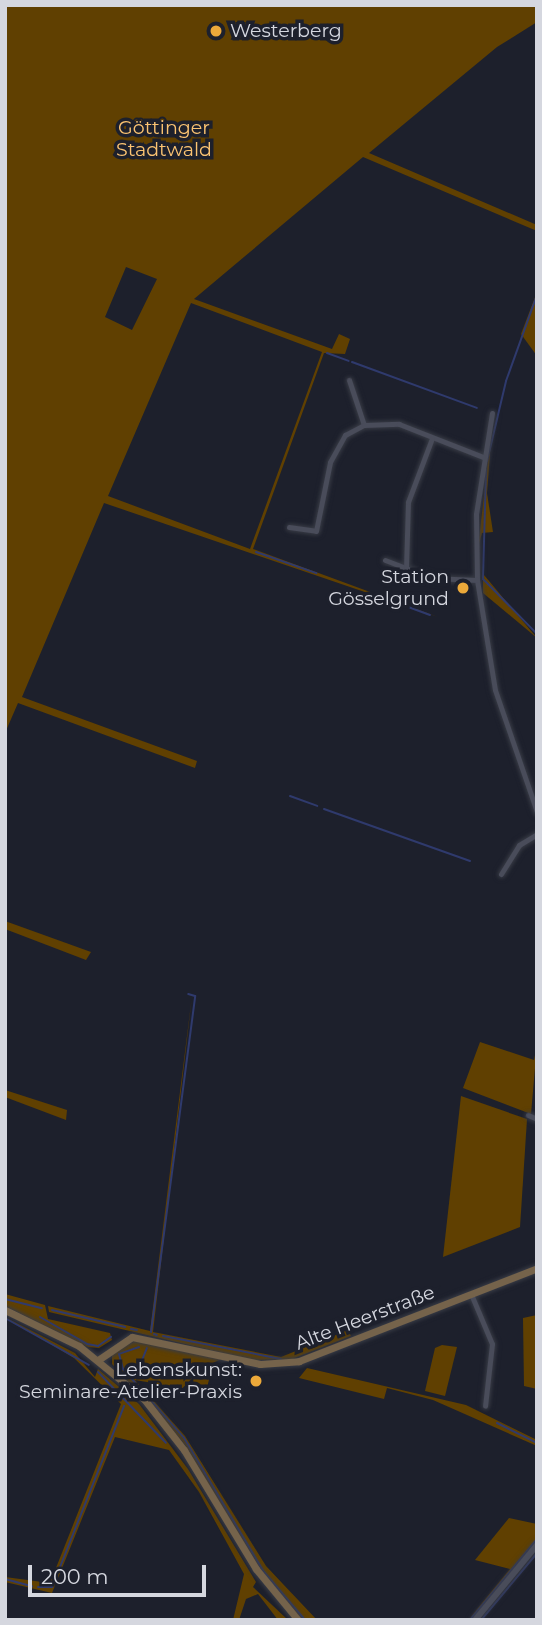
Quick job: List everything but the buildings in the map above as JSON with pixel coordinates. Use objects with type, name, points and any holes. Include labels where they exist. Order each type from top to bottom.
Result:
[{"type":"main road","name":"Alte Heerstraße","points":[[98,1360],[132,1338],[260,1364],[299,1361],[537,1268]]},
{"type":"main road","points":[[5,1310],[98,1360],[168,1427],[256,1569],[298,1620]]},
{"type":"street","points":[[349,380],[364,425]]},
{"type":"street","points":[[492,413],[483,457],[477,580],[495,690],[537,813]]},
{"type":"street","points":[[289,527],[316,531],[330,462],[345,435],[364,425],[399,424],[483,457]]},
{"type":"street","points":[[406,569],[408,502],[432,438]]},
{"type":"street","points":[[384,560],[406,569],[477,580]]},
{"type":"street","points":[[501,874],[515,850],[537,834]]},
{"type":"street","points":[[528,1115],[537,1119]]},
{"type":"street","points":[[471,1294],[492,1344],[485,1406]]},
{"type":"street","points":[[475,1620],[537,1545]]},
{"type":"green space","name":"Göttinger Stadtwald","points":[[5,5],[537,5],[537,22],[497,47],[369,153],[537,225],[537,231],[363,157],[194,299],[332,349],[339,334],[350,339],[345,354],[324,353],[253,549],[438,617],[104,503],[22,697],[197,761],[195,768],[18,703],[5,733]],"holes":[[[126,267],[157,279],[132,330],[105,317]],[[191,303],[322,352],[250,549],[108,496]]]},
{"type":"green space","points":[[537,292],[537,356],[521,334]]},
{"type":"green space","points":[[493,414],[487,493],[493,532],[482,533],[478,548]]},
{"type":"green space","points":[[483,550],[484,575],[537,638],[483,593]]},
{"type":"green space","points":[[5,921],[91,952],[86,960],[5,929]]},
{"type":"green space","points":[[192,996],[153,1332],[281,1357],[348,1330],[351,1336],[292,1359],[253,1360],[49,1312],[48,1306],[150,1331]]},
{"type":"green space","points":[[480,1042],[534,1060],[537,1045],[531,1114],[463,1088]]},
{"type":"green space","points":[[5,1090],[67,1110],[66,1120],[5,1097]]},
{"type":"green space","points":[[461,1096],[527,1119],[520,1227],[443,1257]]},
{"type":"green space","points":[[5,1294],[45,1305],[48,1319],[110,1333],[112,1340],[99,1348],[88,1347],[5,1306]]},
{"type":"green space","points":[[537,1315],[537,1389],[524,1386],[523,1318]]},
{"type":"green space","points":[[5,1317],[75,1353],[95,1377],[98,1369],[139,1404],[188,1469],[256,1582],[253,1587],[288,1620],[278,1620],[258,1594],[246,1599],[239,1620],[233,1620],[244,1574],[199,1492],[169,1450],[115,1437],[52,1593],[5,1582],[5,1577],[50,1583],[121,1404],[74,1358]]},
{"type":"green space","points":[[135,1341],[221,1359],[213,1363],[206,1392],[135,1380],[185,1436],[266,1566],[317,1620],[302,1620],[267,1581],[186,1446],[112,1364],[112,1353]]},
{"type":"green space","points":[[442,1345],[457,1347],[445,1396],[425,1391],[435,1348]]},
{"type":"green space","points":[[307,1368],[466,1405],[537,1440],[537,1446],[433,1400],[387,1388],[384,1399],[299,1378]]},
{"type":"green space","points":[[509,1518],[537,1524],[537,1541],[468,1620],[510,1569],[475,1560]]},
{"type":"waterway","points":[[487,461],[506,381],[537,295]]},
{"type":"waterway","points":[[327,353],[349,361]]},
{"type":"waterway","points":[[352,362],[477,408]]},
{"type":"waterway","points":[[486,470],[483,579],[537,634]]},
{"type":"waterway","points":[[256,552],[316,573]]},
{"type":"waterway","points":[[384,598],[430,615]]},
{"type":"waterway","points":[[290,796],[317,806]]},
{"type":"waterway","points":[[324,809],[470,861]]},
{"type":"waterway","points":[[151,1332],[195,996],[188,994]]},
{"type":"waterway","points":[[5,1299],[42,1308]]},
{"type":"waterway","points":[[52,1310],[125,1327]]},
{"type":"waterway","points":[[40,1317],[87,1344],[98,1346],[111,1337]]},
{"type":"waterway","points":[[5,1318],[89,1365]]},
{"type":"waterway","points":[[131,1329],[137,1330]]},
{"type":"waterway","points":[[163,1336],[281,1359]]},
{"type":"waterway","points":[[139,1347],[119,1354],[123,1369],[184,1438],[264,1572],[305,1620]]},
{"type":"waterway","points":[[136,1375],[147,1348]]},
{"type":"waterway","points":[[98,1372],[166,1443]]},
{"type":"waterway","points":[[38,1587],[52,1587],[124,1406]]},
{"type":"waterway","points":[[497,1423],[537,1443]]},
{"type":"waterway","points":[[470,1620],[537,1539]]},
{"type":"waterway","points":[[481,1620],[537,1553]]},
{"type":"waterway","points":[[5,1579],[32,1586]]},
{"type":"place","name":"Westerberg","points":[[216,31]]},
{"type":"place","name":"Station Gösselgrund","points":[[463,588]]},
{"type":"place","name":"Lebenskunst: Seminare-Atelier-Praxis","points":[[256,1381]]}]
